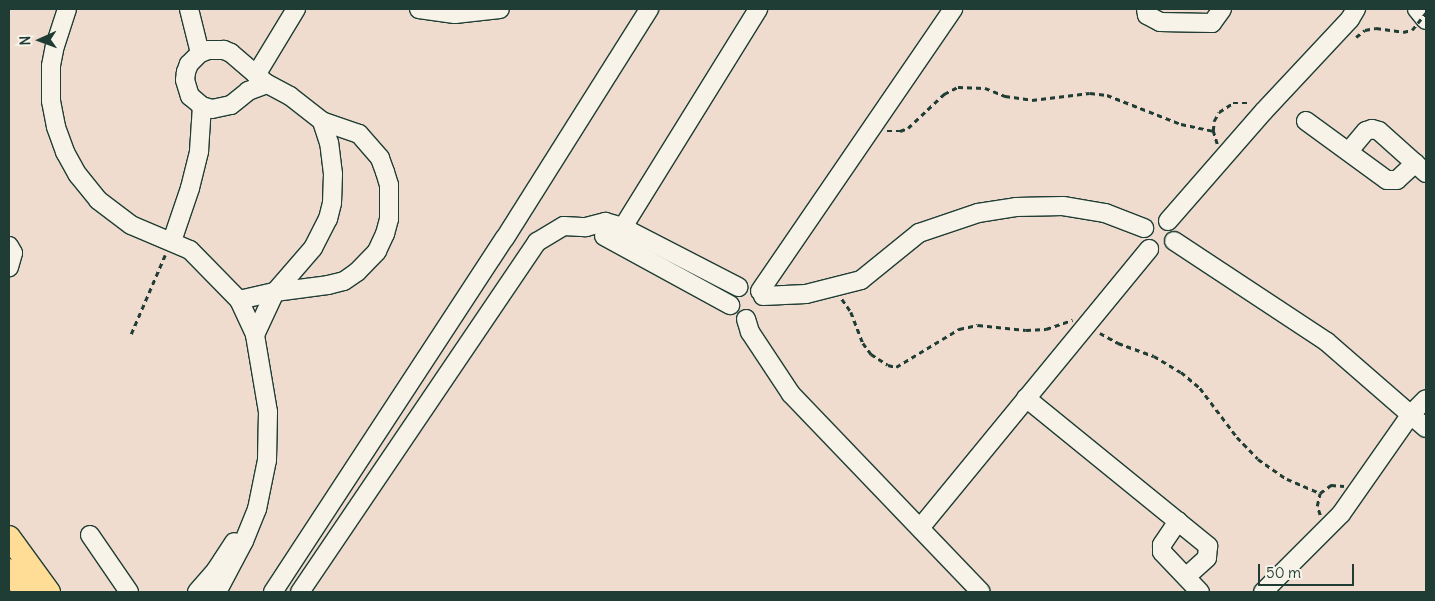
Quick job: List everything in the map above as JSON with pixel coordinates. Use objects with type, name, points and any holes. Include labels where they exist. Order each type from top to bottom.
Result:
[{"type":"main road","points":[[9,536],[49,592]]},
{"type":"main road","points":[[9,570],[25,592]]},
{"type":"street","points":[[67,9],[55,45],[51,66],[51,101],[56,128],[65,152],[78,175],[98,200],[131,225],[190,250],[239,300],[255,334],[268,412],[267,460],[257,508],[244,541],[218,592]]},
{"type":"street","points":[[190,9],[200,53]]},
{"type":"street","points":[[239,300],[275,292],[296,291],[344,280],[357,272],[377,251],[385,234],[390,201],[389,185],[380,158],[360,134],[322,121],[290,96],[262,79],[231,53],[224,50],[216,49],[200,53],[189,64],[185,80],[190,96],[202,106],[222,109],[231,105],[262,79],[296,9]]},
{"type":"street","points":[[419,9],[455,14],[500,9]]},
{"type":"street","points":[[273,592],[500,247],[649,9]]},
{"type":"street","points":[[618,233],[758,9]]},
{"type":"street","points":[[761,294],[871,128],[953,9]]},
{"type":"street","points":[[1146,9],[1146,15],[1160,22],[1212,23],[1221,13],[1222,9]]},
{"type":"street","points":[[1168,221],[1264,112],[1350,19],[1356,9]]},
{"type":"street","points":[[1417,9],[1419,25]]},
{"type":"street","points":[[172,241],[190,188],[199,151],[202,106]]},
{"type":"street","points":[[255,334],[275,292],[313,248],[328,219],[332,203],[333,174],[329,143],[322,121]]},
{"type":"street","points":[[1306,121],[1387,180],[1393,182],[1421,168],[1379,131],[1372,129],[1366,131],[1349,151]]},
{"type":"street","points":[[761,294],[806,294],[861,280],[919,232],[978,213],[1016,207],[1063,206],[1105,213],[1144,228]]},
{"type":"street","points":[[1163,219],[1168,221],[1175,230],[1174,242],[1164,252],[1149,249],[1142,240],[1144,228],[1152,220],[1163,219]]},
{"type":"street","points":[[300,592],[527,254],[537,242],[564,226],[586,227],[605,222],[618,233],[730,305],[736,315],[746,319],[758,315],[764,303],[761,294],[750,285],[738,287],[618,233]]},
{"type":"street","points":[[1174,242],[1326,342],[1426,428]]},
{"type":"street","points":[[9,246],[13,254],[9,267]]},
{"type":"street","points":[[920,528],[1149,249]]},
{"type":"street","points":[[730,305],[732,295],[738,287]]},
{"type":"street","points":[[746,319],[750,332],[791,394],[981,592]]},
{"type":"street","points":[[1026,398],[1208,546],[1207,558],[1186,577]]},
{"type":"street","points":[[1263,592],[1330,524],[1355,493],[1411,414],[1426,398]]},
{"type":"street","points":[[197,592],[216,570],[257,508]]},
{"type":"street","points":[[1178,521],[1161,550],[1200,592]]},
{"type":"street","points":[[90,535],[129,592]]},
{"type":"path","points":[[1351,40],[1365,30],[1376,28],[1403,32],[1419,25],[1426,13]]},
{"type":"path","points":[[871,128],[889,132],[908,128],[944,94],[958,87],[985,88],[1005,96],[1032,100],[1090,93],[1107,95],[1181,124],[1213,131]]},
{"type":"path","points":[[131,334],[172,241]]},
{"type":"path","points":[[1330,524],[1319,513],[1317,506],[1320,493],[1326,487],[1340,485],[1355,493]]}]
